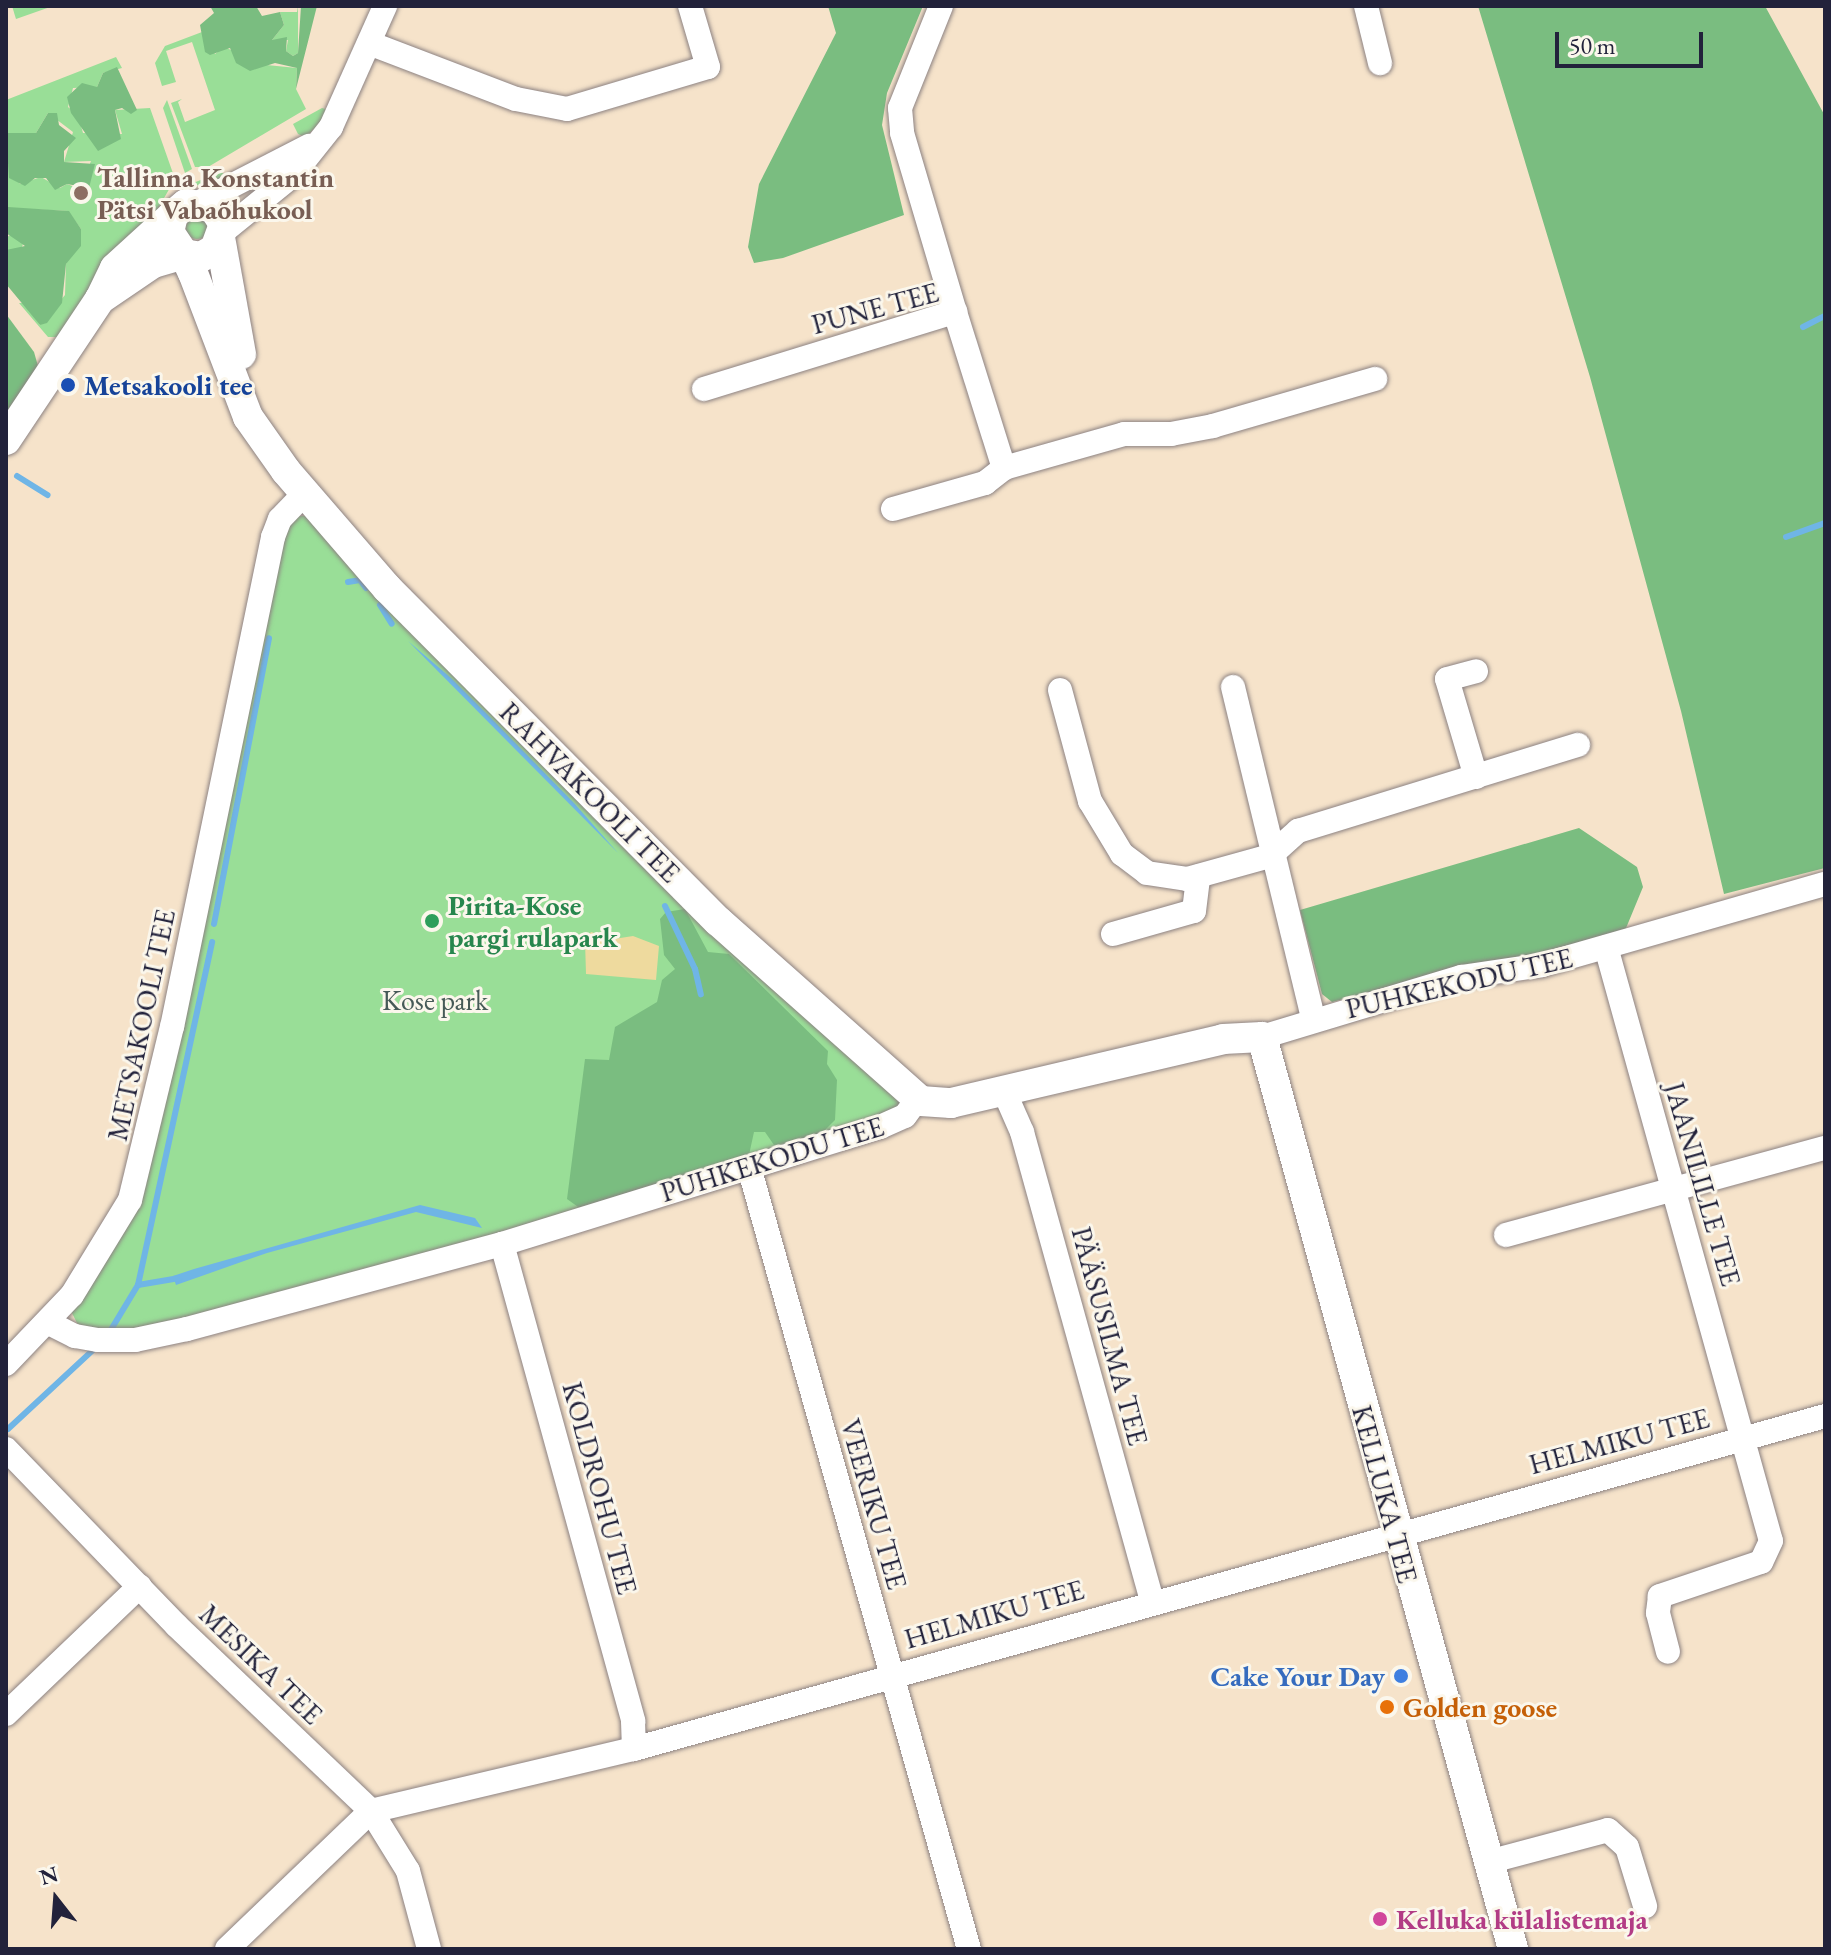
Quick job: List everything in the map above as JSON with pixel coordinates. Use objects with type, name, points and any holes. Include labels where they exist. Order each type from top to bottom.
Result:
[{"type":"street","points":[[100,299],[145,267],[184,254],[209,254],[222,237],[292,176],[331,127],[385,6]]},
{"type":"street","points":[[369,43],[516,99],[567,109],[708,67],[690,6]]},
{"type":"street","points":[[941,6],[900,108],[902,133],[955,312]]},
{"type":"street","points":[[1366,6],[1380,63]]},
{"type":"street","points":[[6,440],[100,299],[125,255],[186,208],[318,141]]},
{"type":"street","points":[[186,208],[218,212],[222,237]]},
{"type":"street","points":[[184,254],[172,241],[186,208]]},
{"type":"street","name":"RAHVAKOOLI TEE","points":[[222,237],[247,377],[282,465]]},
{"type":"street","name":"RAHVAKOOLI TEE","points":[[184,254],[248,417],[304,494],[397,598],[718,921],[918,1098]]},
{"type":"street","name":"PUNE TEE","points":[[704,389],[955,312],[1004,468]]},
{"type":"street","points":[[893,509],[985,483],[1004,468],[1124,434],[1171,434],[1213,426],[1375,379]]},
{"type":"street","name":"METSAKOOLI TEE","points":[[49,1323],[101,1254],[135,1186],[273,537],[280,519],[304,494]]},
{"type":"street","points":[[1476,671],[1447,679],[1476,777]]},
{"type":"street","points":[[1233,687],[1270,856],[1313,1018]]},
{"type":"street","points":[[1060,690],[1090,801],[1122,854],[1147,873],[1198,876],[1270,856],[1298,831],[1578,745]]},
{"type":"street","points":[[1113,934],[1194,911],[1198,876]]},
{"type":"street","name":"PUHKEKODU TEE","points":[[49,1323],[88,1338],[150,1337],[502,1244],[890,1124],[909,1113],[918,1098],[942,1104],[1223,1039],[1262,1037],[1313,1018],[1461,977],[1542,965],[1825,884]]},
{"type":"street","name":"JAANILILLE TEE","points":[[1606,947],[1771,1541],[1768,1554],[1761,1562],[1660,1596],[1658,1613],[1668,1652]]},
{"type":"street","name":"KELLUKA TEE","points":[[1262,1037],[1395,1533],[1513,1949]]},
{"type":"street","name":"PÄÄSUSILMA TEE","points":[[1004,1091],[1022,1132],[1152,1601]]},
{"type":"street","points":[[1506,1235],[1825,1148]]},
{"type":"street","name":"VEERIKU TEE","points":[[749,1167],[969,1949]]},
{"type":"street","name":"KOLDROHU TEE","points":[[502,1244],[633,1721],[634,1749]]},
{"type":"street","points":[[6,1364],[49,1323]]},
{"type":"street","name":"HELMIKU TEE","points":[[371,1811],[634,1749],[1395,1533],[1825,1416]]},
{"type":"street","name":"MESIKA TEE","points":[[6,1449],[140,1586],[371,1811],[408,1871],[429,1949]]},
{"type":"street","points":[[6,1714],[140,1586]]},
{"type":"street","points":[[227,1949],[371,1811]]},
{"type":"street","points":[[1488,1862],[1608,1830],[1627,1847],[1645,1906]]},
{"type":"green space","points":[[12,6],[53,6],[16,19]]},
{"type":"green space","points":[[210,6],[256,6],[262,16],[280,12],[284,25],[272,40],[287,37],[286,51],[293,56],[298,53],[301,6],[317,6],[296,89],[297,68],[275,63],[250,71],[236,63],[230,48],[210,55],[205,52],[200,25],[214,13]]},
{"type":"green space","points":[[298,6],[298,53],[293,56],[286,51],[288,40],[272,40],[284,25],[280,12],[297,12]]},
{"type":"green space","points":[[828,6],[923,6],[887,93],[882,125],[904,215],[783,258],[754,263],[748,247],[759,184],[836,33]]},
{"type":"green space","points":[[1478,6],[1765,6],[1825,116],[1825,868],[1724,894],[1681,711],[1590,377]]},
{"type":"green space","points":[[202,32],[215,54],[224,47],[236,52],[236,62],[297,68],[296,89],[306,109],[208,167],[195,167],[171,103],[182,99],[178,102],[185,122],[215,110],[192,42],[166,51],[176,82],[162,86],[155,63],[165,46]]},
{"type":"green space","points":[[116,57],[122,68],[103,73],[97,87],[73,88],[68,107],[78,115],[83,133],[122,134],[115,110],[150,108],[175,179],[156,212],[58,337],[48,337],[19,303],[25,303],[40,325],[65,295],[66,264],[81,229],[68,211],[6,208],[6,160],[20,184],[41,177],[60,188],[67,184],[80,189],[91,161],[64,162],[73,132],[48,113],[36,133],[6,133],[6,100]]},
{"type":"green space","points":[[117,67],[137,110],[131,114],[122,108],[115,110],[121,139],[98,151],[71,113],[67,97],[82,83],[97,87],[103,73]]},
{"type":"green space","points":[[167,100],[192,169],[185,173],[163,108]]},
{"type":"green space","points":[[322,108],[329,110],[314,129],[305,137],[298,134],[293,124]]},
{"type":"green space","points":[[48,113],[57,113],[59,125],[76,138],[64,151],[64,162],[95,164],[89,188],[67,184],[55,190],[46,178],[35,178],[25,186],[9,178],[6,133],[36,133]]},
{"type":"green space","points":[[221,172],[233,180],[207,190],[193,183]]},
{"type":"green space","points":[[8,207],[69,211],[81,229],[81,246],[66,264],[62,303],[47,323],[40,325],[6,284],[6,250],[25,246],[6,233]]},
{"type":"green space","points":[[197,217],[205,220],[208,228],[205,236],[197,239],[189,236],[186,228],[189,220]]},
{"type":"green space","points":[[14,234],[23,243],[14,252],[5,243]]},
{"type":"green space","points":[[6,314],[34,352],[38,366],[6,422]]},
{"type":"green space","name":"Kose park","points":[[297,516],[306,516],[901,1101],[899,1111],[641,1195],[138,1336],[85,1330],[77,1323],[71,1311],[109,1254],[283,530]]},
{"type":"green space","points":[[1579,828],[1637,867],[1643,887],[1624,933],[1543,955],[1465,967],[1332,1002],[1322,994],[1300,910]]},
{"type":"green space","points":[[685,909],[708,952],[729,954],[828,1051],[827,1064],[837,1080],[835,1120],[818,1137],[774,1145],[765,1132],[754,1132],[749,1155],[581,1209],[567,1199],[585,1059],[609,1060],[615,1027],[657,1002],[662,980],[675,969],[664,955],[660,919],[666,912]]},
{"type":"sand","points":[[591,932],[614,939],[633,936],[659,946],[656,980],[586,974],[585,941]]},
{"type":"water","points":[[408,641],[490,717],[618,853]]},
{"type":"water","points":[[420,1205],[475,1218],[482,1228],[416,1212],[267,1253],[176,1285],[173,1276],[194,1269]]},
{"type":"waterway","points":[[1803,327],[1825,316]]},
{"type":"waterway","points":[[17,476],[48,495]]},
{"type":"waterway","points":[[1786,537],[1825,523]]},
{"type":"waterway","points":[[348,582],[360,580],[366,588]]},
{"type":"waterway","points":[[380,605],[392,624]]},
{"type":"waterway","points":[[214,924],[269,638]]},
{"type":"waterway","points":[[665,906],[695,969],[701,994]]},
{"type":"waterway","points":[[109,1333],[138,1285],[212,942]]},
{"type":"waterway","points":[[138,1285],[179,1278]]},
{"type":"waterway","points":[[8,1429],[94,1349]]},
{"type":"place","name":"Tallinna Konstantin Pätsi Vabaõhukool","points":[[81,193]]},
{"type":"place","name":"Metsakooli tee","points":[[68,385]]},
{"type":"place","name":"Pirita-Kose pargi rulapark","points":[[432,921]]},
{"type":"place","name":"Cake Your Day","points":[[1401,1676]]},
{"type":"place","name":"Golden goose","points":[[1387,1707]]},
{"type":"place","name":"Kelluka külalistemaja","points":[[1380,1919]]}]
